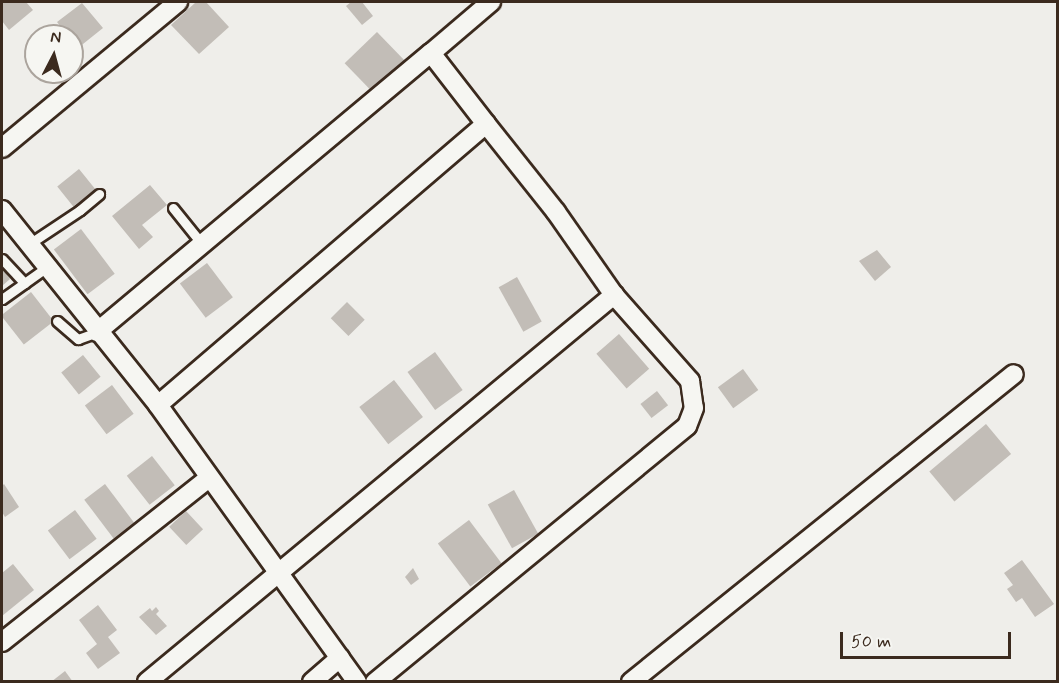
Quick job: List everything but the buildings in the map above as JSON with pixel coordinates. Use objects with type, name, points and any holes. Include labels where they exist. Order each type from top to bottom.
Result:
[{"type":"street","points":[[2,148],[178,2]]},
{"type":"street","points":[[97,332],[491,2]]},
{"type":"street","points":[[375,681],[687,426],[694,408],[690,381],[614,295],[556,212],[431,53]]},
{"type":"street","points":[[158,405],[486,124]]},
{"type":"street","points":[[2,211],[158,405],[208,478],[357,681]]},
{"type":"street","points":[[147,681],[614,295]]},
{"type":"street","points":[[631,681],[1014,374]]},
{"type":"street","points":[[2,642],[208,478]]},
{"type":"street","points":[[312,681],[340,658]]},
{"type":"lane","points":[[29,244],[80,210],[99,194]]},
{"type":"lane","points":[[173,208],[202,244]]},
{"type":"lane","points":[[2,259],[24,283]]},
{"type":"lane","points":[[2,299],[47,267]]},
{"type":"lane","points":[[57,321],[74,338],[84,338],[97,332]]}]
